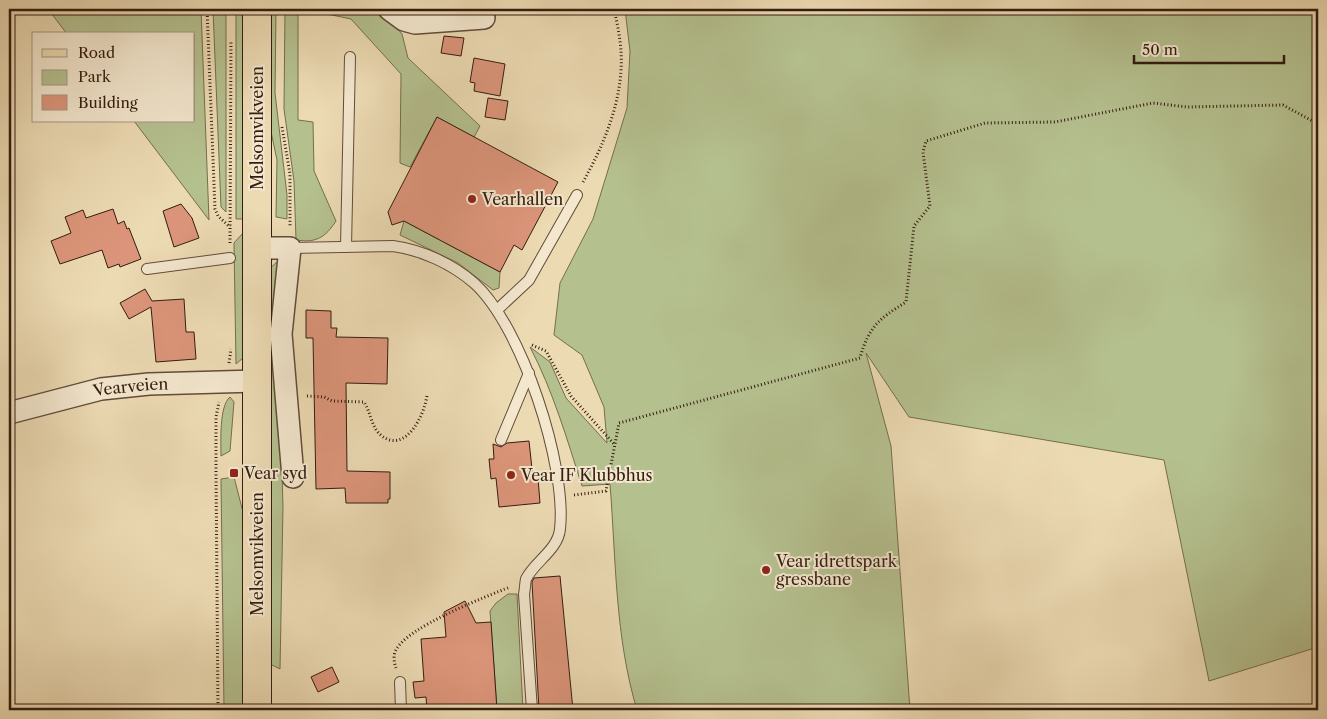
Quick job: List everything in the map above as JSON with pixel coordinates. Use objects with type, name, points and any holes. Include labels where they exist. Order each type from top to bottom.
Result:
[{"type":"main road","name":"Melsomvikveien","points":[[257,9],[258,248],[256,381],[258,710]]},
{"type":"street","points":[[389,9],[404,20],[415,23],[484,18]]},
{"type":"street","points":[[258,248],[290,248],[281,334],[293,477]]},
{"type":"street","name":"Vearveien","points":[[9,413],[101,389],[149,384],[256,381]]},
{"type":"lane","points":[[346,247],[350,57]]},
{"type":"lane","points":[[497,310],[529,280],[576,195]]},
{"type":"lane","points":[[290,248],[392,246],[406,248],[432,257],[454,268],[475,284],[497,310],[513,336],[529,373],[548,435],[561,497],[560,532],[548,553],[526,579],[524,594],[532,710]]},
{"type":"lane","points":[[148,269],[230,258]]},
{"type":"lane","points":[[501,440],[529,373]]},
{"type":"lane","points":[[400,682],[401,710]]},
{"type":"path","points":[[207,9],[215,209],[218,216],[231,227]]},
{"type":"path","points":[[576,195],[596,160],[613,114],[620,75],[621,51],[614,9]]},
{"type":"path","points":[[561,497],[606,491],[619,423],[860,358],[866,337],[878,320],[906,302],[914,226],[930,206],[923,152],[926,141],[985,123],[1055,122],[1153,103],[1187,107],[1283,105],[1318,124]]},
{"type":"path","points":[[282,123],[290,174],[290,248]]},
{"type":"path","points":[[513,336],[546,351],[571,396],[615,444]]},
{"type":"path","points":[[286,397],[324,397],[332,401],[364,402],[375,428],[380,435],[389,440],[399,439],[412,431],[425,409],[427,395]]},
{"type":"path","points":[[400,682],[394,662],[394,651],[402,641],[457,610],[526,579]]},
{"type":"green space","points":[[48,9],[201,9],[209,220],[135,122],[195,122],[195,32],[65,32]]},
{"type":"green space","points":[[213,9],[226,9],[226,212],[221,207]]},
{"type":"green space","points":[[236,9],[247,9],[244,219],[236,219]]},
{"type":"green space","points":[[269,9],[276,9],[275,93],[287,195],[287,219],[276,217],[277,160],[270,127]]},
{"type":"green space","points":[[285,9],[298,9],[298,120],[313,122],[314,171],[336,221],[324,235],[309,241],[296,240],[294,181],[284,109]]},
{"type":"green space","points":[[303,9],[381,9],[402,34],[408,58],[480,126],[474,137],[437,117],[410,167],[400,163],[401,74],[351,19]]},
{"type":"green space","points":[[625,9],[1318,9],[1318,647],[1209,681],[1164,460],[909,417],[866,353],[891,446],[910,710],[637,710],[624,655],[620,626],[610,484],[582,486],[553,398],[530,347],[550,362],[566,398],[607,443],[604,407],[582,355],[554,335],[560,283],[593,219],[627,108],[630,51]]},
{"type":"green space","points":[[404,221],[500,272],[499,288],[493,290],[458,263],[400,235]]},
{"type":"green space","points":[[243,233],[246,233],[244,352],[243,358],[236,364],[234,243]]},
{"type":"green space","points":[[277,262],[280,263],[278,354],[283,506],[280,669],[270,664],[268,270]]},
{"type":"green space","points":[[230,397],[234,402],[230,451],[221,456],[222,416],[226,402]]},
{"type":"green space","points":[[234,477],[245,520],[246,710],[224,710],[221,479]]},
{"type":"green space","points":[[508,594],[517,594],[523,710],[497,710],[490,611],[496,603]]},
{"type":"building","points":[[444,36],[464,38],[461,56],[441,53]]},
{"type":"building","points":[[474,58],[505,64],[500,96],[474,91],[475,83],[470,82]]},
{"type":"building","points":[[488,98],[508,101],[505,120],[485,117]]},
{"type":"building","name":"Vearhallen","points":[[437,117],[558,182],[522,250],[514,245],[500,272],[404,221],[392,225],[388,212]]},
{"type":"building","points":[[181,204],[192,218],[199,238],[174,247],[163,211]]},
{"type":"building","points":[[113,209],[118,224],[124,221],[127,229],[129,228],[141,259],[120,267],[119,264],[108,268],[102,250],[60,264],[51,241],[71,233],[65,217],[83,210],[86,218]]},
{"type":"building","points":[[145,289],[152,301],[184,299],[186,332],[194,332],[196,359],[156,362],[151,307],[129,319],[120,303]]},
{"type":"building","points":[[306,310],[331,311],[331,328],[337,328],[336,337],[388,338],[387,384],[346,383],[347,471],[390,472],[390,499],[388,499],[388,503],[346,503],[345,488],[316,489],[313,338],[306,338]]},
{"type":"building","name":"Vear IF Klubbhus","points":[[529,441],[533,478],[538,478],[540,503],[499,507],[496,478],[491,479],[489,459],[494,459],[493,444],[501,447],[507,443]]},
{"type":"building","points":[[560,576],[573,710],[539,710],[532,582],[534,578]]},
{"type":"building","points":[[465,601],[476,623],[491,622],[497,710],[427,710],[426,697],[415,698],[413,682],[424,681],[421,639],[446,637],[444,612]]},
{"type":"building","points":[[332,667],[339,682],[318,692],[311,677]]},
{"type":"place","name":"Vearhallen","points":[[472,199]]},
{"type":"place","name":"Vear syd","points":[[234,473]]},
{"type":"place","name":"Vear IF Klubbhus","points":[[511,475]]},
{"type":"place","name":"Vear idrettspark gressbane","points":[[766,570]]}]
